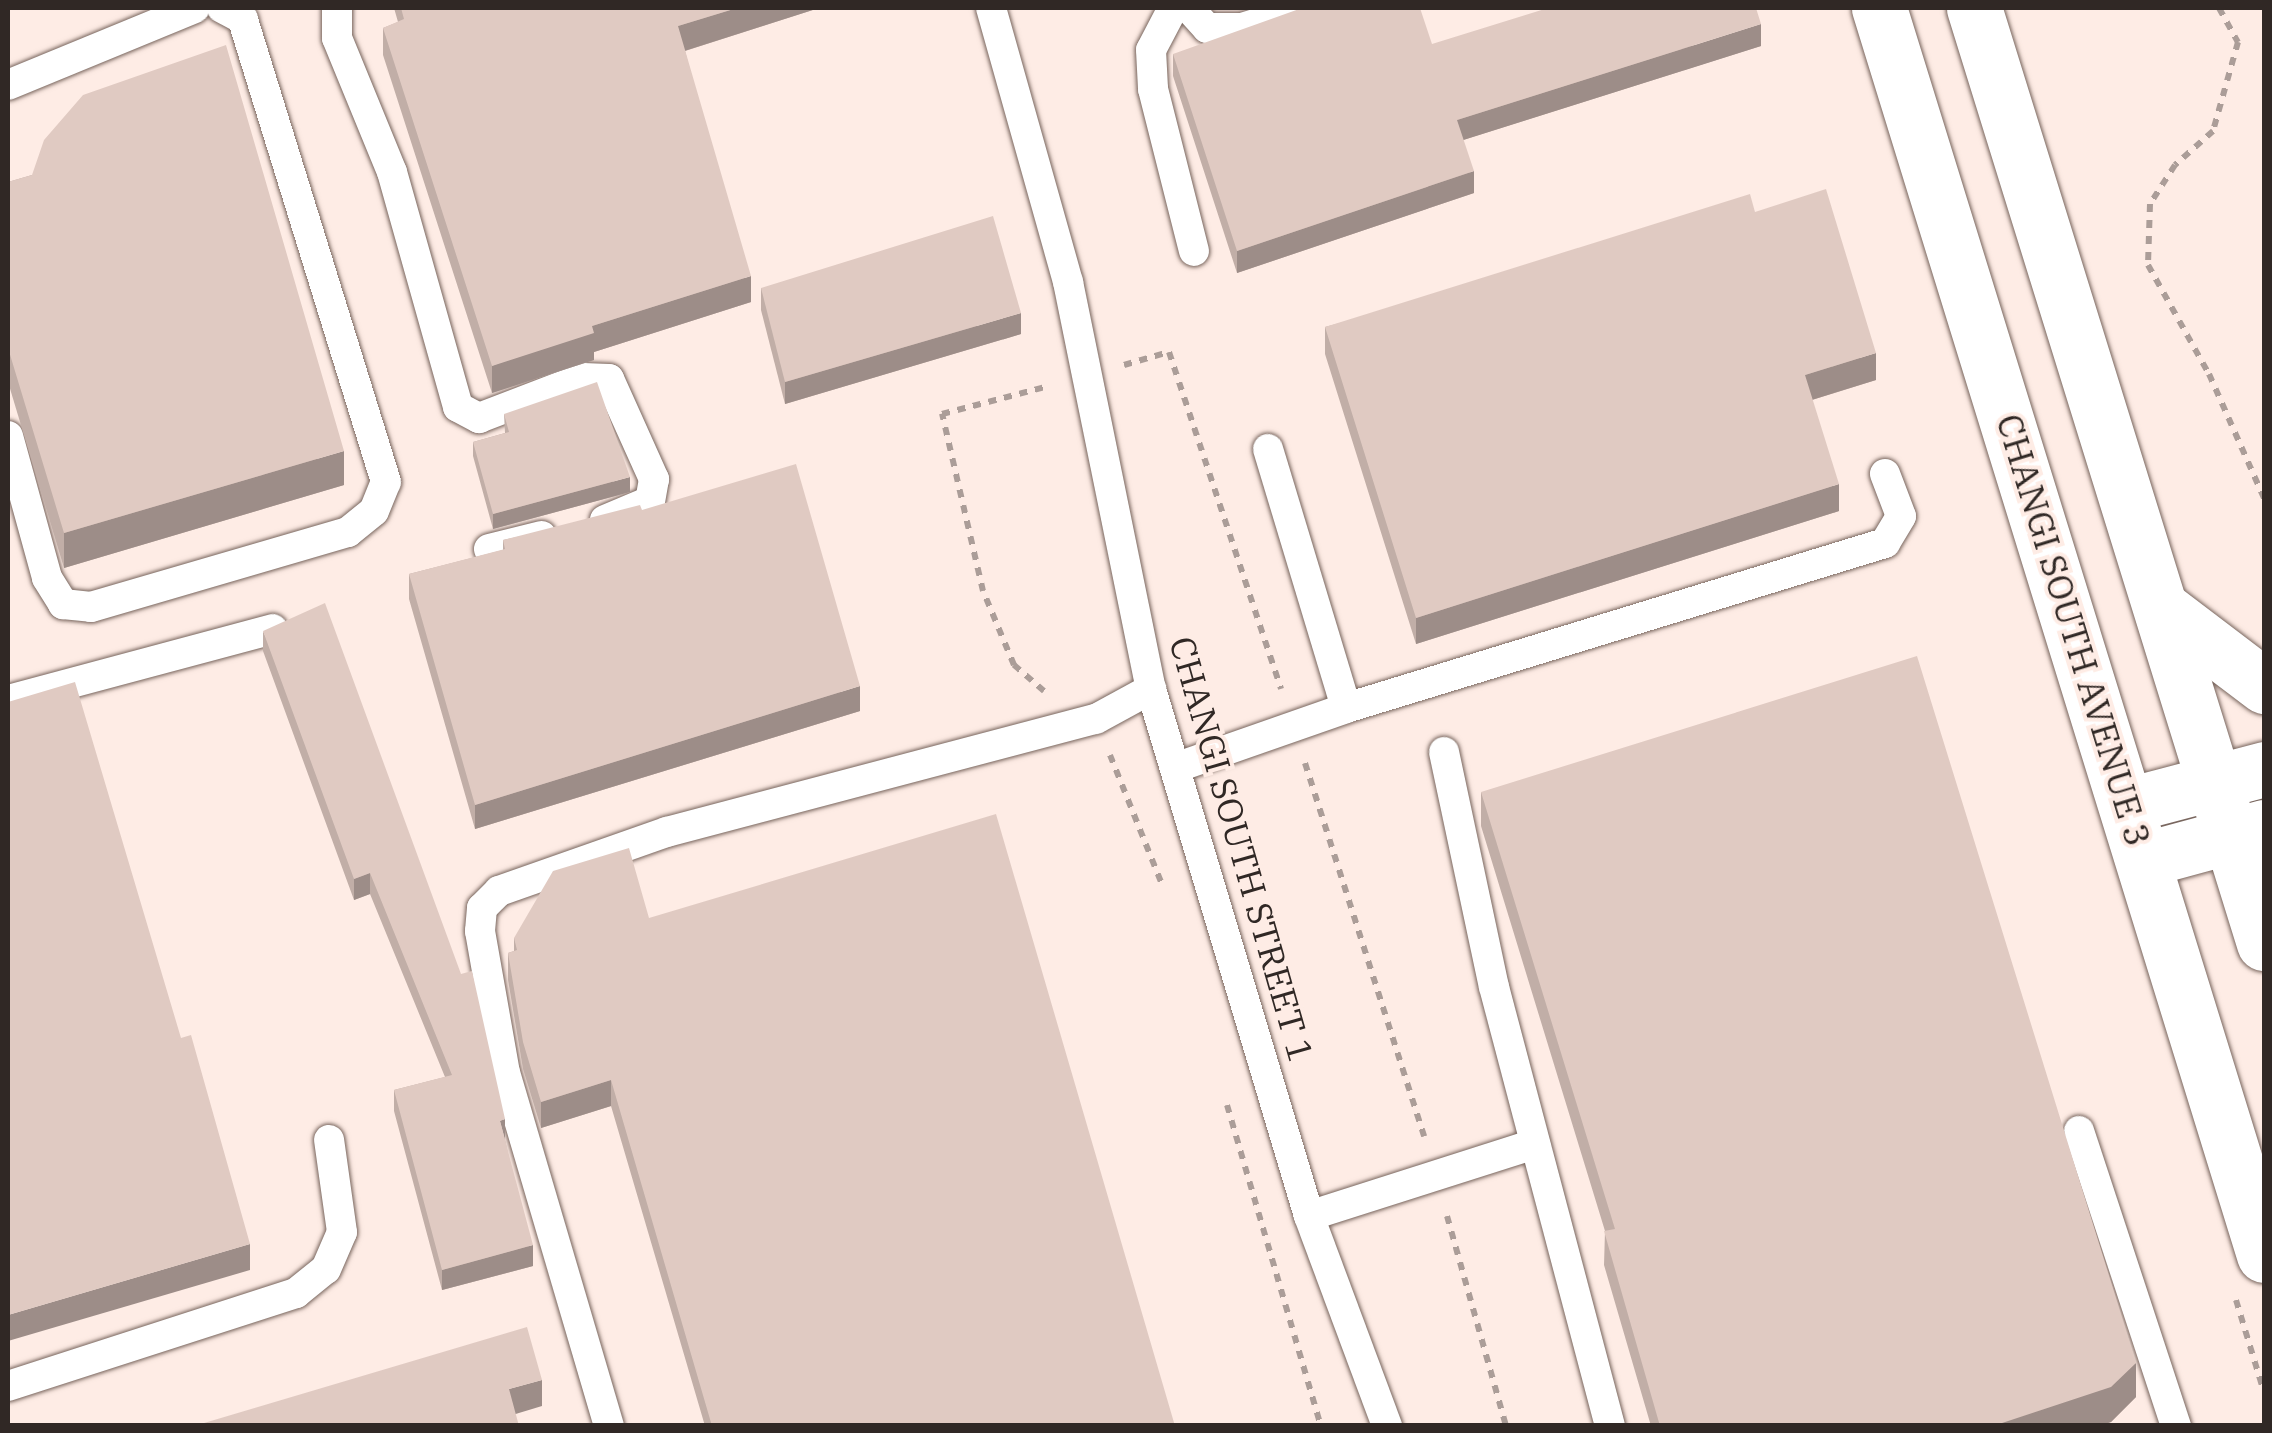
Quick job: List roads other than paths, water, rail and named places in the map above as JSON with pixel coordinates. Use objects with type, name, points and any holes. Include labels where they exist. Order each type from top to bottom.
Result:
[{"type":"street","name":"CHANGI SOUTH AVENUE 3","points":[[1879,8],[2146,860],[2264,1255]]},
{"type":"street","points":[[1974,8],[2164,610],[2240,776],[2264,944]]},
{"type":"street","points":[[2164,610],[2264,686]]},
{"type":"street","points":[[2128,805],[2240,776]]},
{"type":"street","points":[[2146,860],[2250,832]]},
{"type":"lane","points":[[8,85],[195,8]]},
{"type":"lane","points":[[8,436],[47,578],[63,604],[91,608],[348,532],[374,511],[386,482],[381,463],[243,18],[222,8]]},
{"type":"lane","points":[[337,8],[337,38],[392,172],[458,407],[480,418],[582,378],[608,380],[654,479],[650,501],[632,514],[489,548]]},
{"type":"lane","name":"CHANGI SOUTH STREET 1","points":[[991,8],[1068,282],[1151,689],[1309,1216],[1387,1426]]},
{"type":"lane","points":[[1173,8],[1151,50],[1153,89],[1194,250]]},
{"type":"lane","points":[[1189,8],[1207,28],[1242,28],[1307,8]]},
{"type":"lane","points":[[1268,449],[1346,708]]},
{"type":"lane","points":[[1175,768],[1346,708],[1885,543],[1901,516],[1885,474]]},
{"type":"lane","points":[[8,700],[273,629]]},
{"type":"lane","points":[[608,1426],[505,1073],[480,931],[482,908],[499,891],[667,832],[1096,719],[1151,689]]},
{"type":"lane","points":[[1444,752],[1534,1144],[1610,1426]]},
{"type":"lane","points":[[2079,1131],[2176,1426]]},
{"type":"lane","points":[[8,1386],[296,1293],[326,1269],[342,1232],[329,1140]]},
{"type":"lane","points":[[1309,1216],[1435,1172],[1534,1144]]}]
